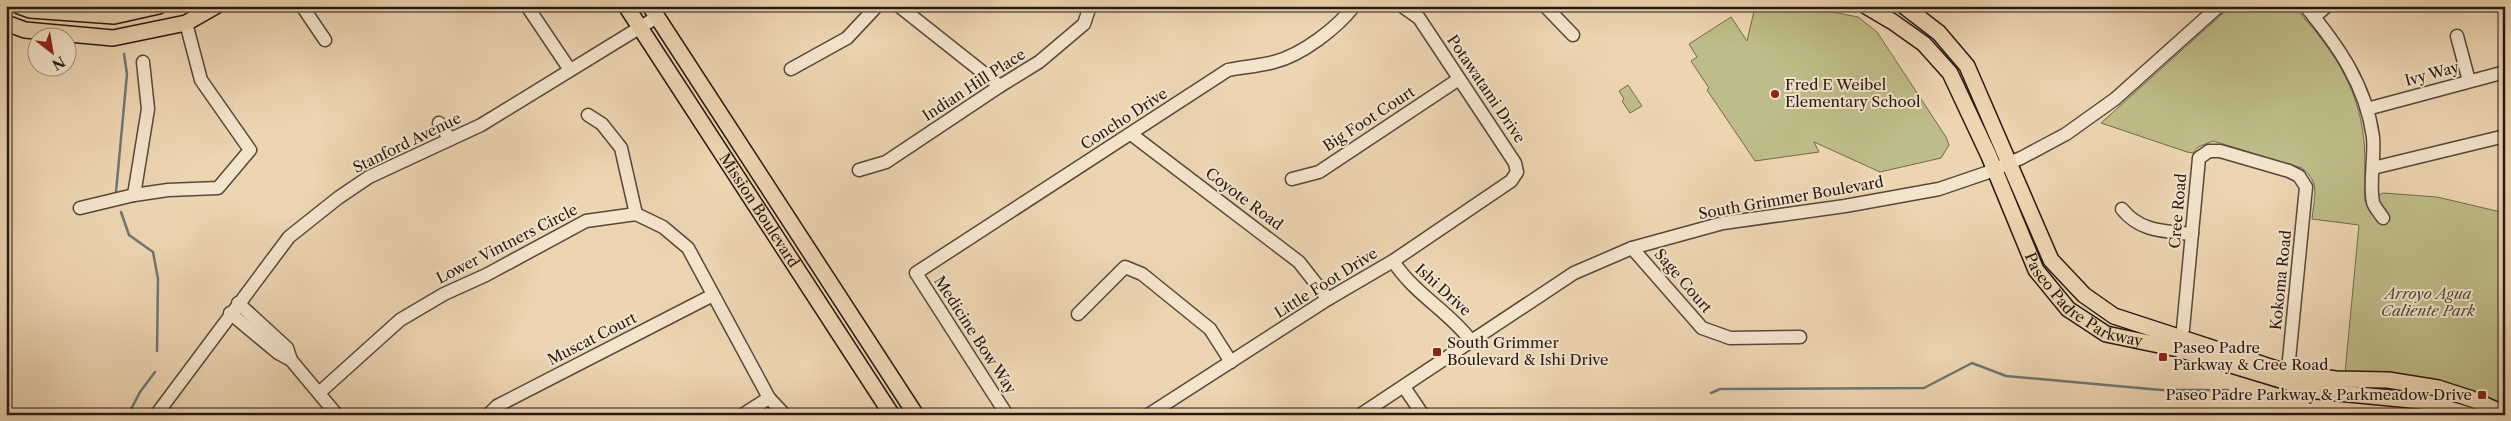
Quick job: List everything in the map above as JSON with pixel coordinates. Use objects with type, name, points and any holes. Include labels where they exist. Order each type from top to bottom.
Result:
[{"type":"main road","points":[[19,6],[30,10],[114,16],[159,6]]},
{"type":"main road","points":[[6,23],[25,30],[113,38],[186,23],[216,6]]},
{"type":"main road","name":"Mission Boulevard","points":[[626,6],[892,415]]},
{"type":"main road","name":"Paseo Padre Parkway","points":[[1866,6],[1924,44],[1950,73],[1995,169],[2036,270],[2068,310],[2106,334],[2179,343]]},
{"type":"main road","name":"Paseo Padre Parkway","points":[[1904,6],[1939,33],[1967,66],[2051,260],[2084,296],[2114,316],[2179,343],[2288,378],[2317,391],[2345,395],[2388,396],[2422,400],[2469,415]]},
{"type":"main road","name":"Mission Boulevard","points":[[654,12],[916,415]]},
{"type":"main road","name":"Paseo Padre Parkway","points":[[2288,378],[2388,380],[2430,386],[2472,399],[2505,414]]},
{"type":"street","points":[[302,6],[325,40]]},
{"type":"street","points":[[527,6],[570,70]]},
{"type":"street","points":[[791,69],[848,38],[877,6]]},
{"type":"street","points":[[899,6],[1000,86]]},
{"type":"street","name":"Indian Hill Place","points":[[859,170],[886,162],[1000,86],[1040,62],[1084,24],[1090,6]]},
{"type":"street","name":"Concho Drive","points":[[916,273],[1228,70],[1276,62],[1314,42],[1344,18],[1354,6]]},
{"type":"street","name":"Potawatami Drive","points":[[1402,6],[1419,18],[1515,163],[1517,172]]},
{"type":"street","points":[[1545,6],[1573,35]]},
{"type":"street","name":"South Grimmer Boulevard","points":[[1360,415],[1574,273],[1632,248],[1723,223],[1845,206],[1939,189],[2010,163],[2044,146],[2092,116],[2219,6]]},
{"type":"street","points":[[2305,6],[2336,44],[2344,57],[2367,109],[2373,137],[2373,202],[2383,218]]},
{"type":"street","points":[[2314,17],[2327,6]]},
{"type":"street","name":"Stanford Avenue","points":[[156,415],[234,308],[289,237],[368,177],[481,125],[639,27],[654,12]]},
{"type":"street","points":[[80,208],[134,195],[168,190],[218,188],[250,150],[201,80],[186,23]]},
{"type":"street","points":[[2457,36],[2469,81]]},
{"type":"street","points":[[134,195],[148,109],[143,62]]},
{"type":"street","name":"Ivy Way","points":[[2367,109],[2505,72]]},
{"type":"street","name":"Big Foot Court","points":[[1292,178],[1319,172],[1459,79]]},
{"type":"street","points":[[588,115],[602,124],[621,148],[636,214],[663,227],[688,248],[769,398],[784,415]]},
{"type":"street","points":[[439,124],[450,139]]},
{"type":"street","name":"Coyote Road","points":[[1131,134],[1299,262],[1328,299]]},
{"type":"street","points":[[2374,168],[2505,136]]},
{"type":"street","name":"Cree Road","points":[[2179,343],[2183,329],[2199,158],[2204,153],[2220,152],[2281,168],[2299,176],[2304,181]]},
{"type":"street","name":"Little Foot Drive","points":[[1151,414],[1328,299],[1393,261],[1511,181],[1517,172]]},
{"type":"street","name":"Kokoma Road","points":[[2288,378],[2306,196],[2304,181]]},
{"type":"street","points":[[2122,209],[2130,219],[2148,229],[2192,234]]},
{"type":"street","name":"Lower Vintners Circle","points":[[320,392],[400,320],[444,294],[486,275],[586,221],[636,214]]},
{"type":"street","name":"Sage Court","points":[[1632,248],[1702,328],[1730,338],[1800,337]]},
{"type":"street","name":"Ishi Drive","points":[[1393,261],[1412,287],[1455,322],[1472,342]]},
{"type":"street","points":[[1078,314],[1126,267],[1142,274],[1210,329],[1231,362]]},
{"type":"street","name":"Medicine Bow Way","points":[[916,273],[1007,415]]},
{"type":"street","name":"Muscat Court","points":[[488,415],[498,406],[712,295]]},
{"type":"street","points":[[234,308],[287,348],[291,360],[320,392],[337,415]]},
{"type":"street","points":[[1404,387],[1423,415]]},
{"type":"street","points":[[742,415],[769,398]]},
{"type":"green space","points":[[1801,6],[1858,17],[1877,32],[1946,137],[1949,145],[1941,158],[1880,172],[1814,142],[1819,152],[1755,161],[1707,90],[1709,88],[1691,61],[1697,57],[1689,44],[1731,17],[1747,41],[1755,7]]},
{"type":"green space","name":"Arroyo Agua Caliente Park","points":[[2231,6],[2293,6],[2330,51],[2349,84],[2361,121],[2365,149],[2365,202],[2383,193],[2437,197],[2505,213],[2505,407],[2345,373],[2359,225],[2312,219],[2315,197],[2314,185],[2312,179],[2302,168],[2213,141],[2198,147],[2193,153],[2187,152],[2101,123]]},
{"type":"green space","points":[[1628,85],[1642,106],[1630,113],[1622,101],[1624,99],[1619,91]]},
{"type":"waterway","points":[[116,192],[127,74],[124,54]]},
{"type":"waterway","points":[[121,212],[129,235],[153,252],[158,279],[157,351]]},
{"type":"waterway","points":[[1711,393],[1720,389],[1924,388],[1972,363],[2006,376],[2161,390],[2228,390]]},
{"type":"waterway","points":[[128,415],[140,392],[155,372]]},
{"type":"place","name":"Fred E Weibel Elementary School","points":[[1775,94]]},
{"type":"place","name":"South Grimmer Boulevard & Ishi Drive","points":[[1437,352]]},
{"type":"place","name":"Paseo Padre Parkway & Cree Road","points":[[2163,357]]},
{"type":"place","name":"Paseo Padre Parkway & Parkmeadow Drive","points":[[2482,395]]}]
